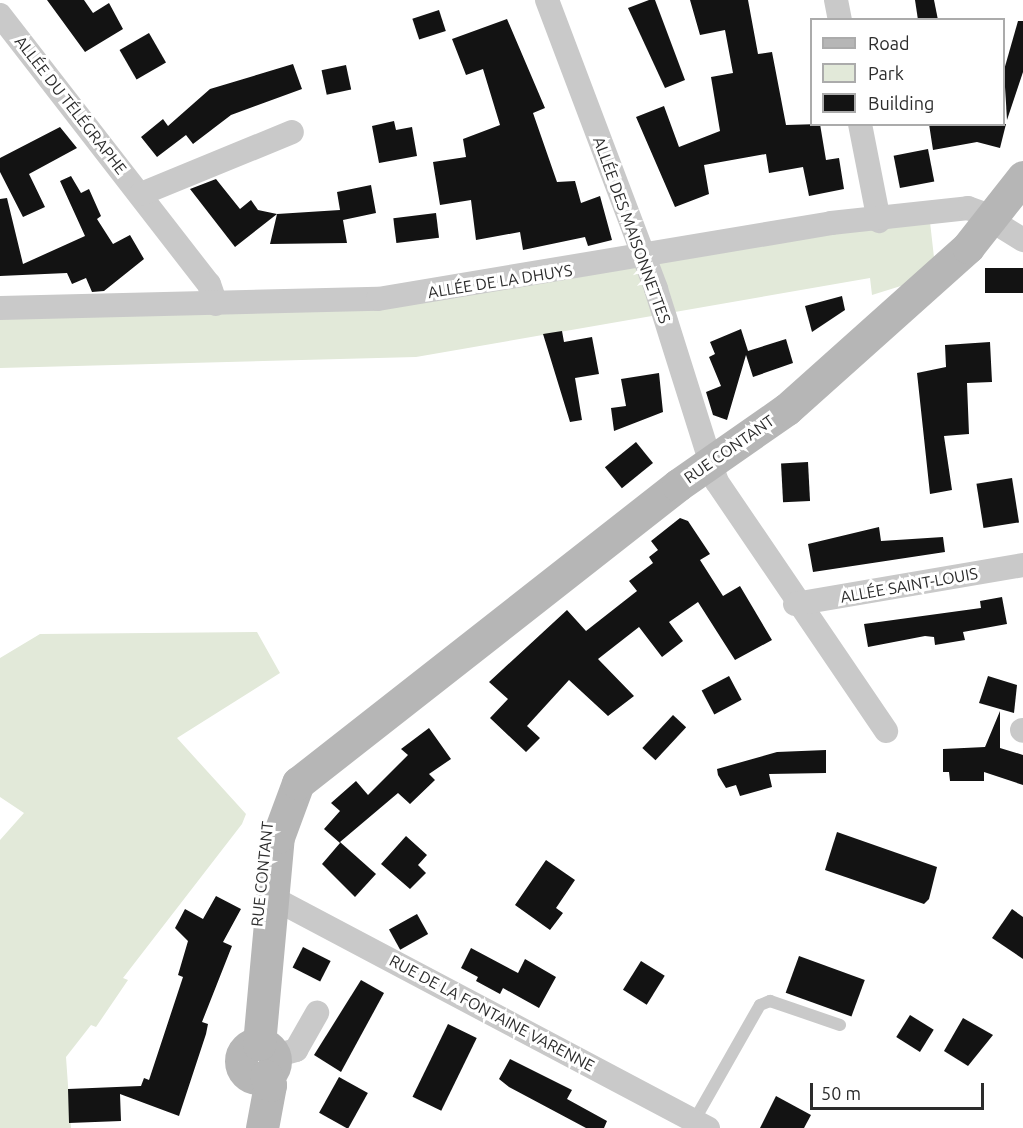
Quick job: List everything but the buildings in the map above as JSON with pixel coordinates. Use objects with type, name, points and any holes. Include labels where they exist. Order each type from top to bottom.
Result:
[{"type":"main road","name":"RUE CONTANT","points":[[249,1128],[262,1063],[263,982],[275,899],[278,837],[298,783],[408,692],[710,462],[787,409],[992,219],[1023,177]]},
{"type":"main road","name":"RUE CONTANT","points":[[263,982],[256,942],[264,826],[274,795],[291,768],[316,747],[366,711],[408,692]]},
{"type":"main road","name":"RUE CONTANT","points":[[262,1063],[270,1085],[262,1128]]},
{"type":"street","name":"ALLÉE DES MAISONNETTES","points":[[547,0],[644,257],[710,462],[795,604],[886,731]]},
{"type":"street","points":[[836,0],[840,18]]},
{"type":"street","name":"ALLÉE DU TÉLÉGRAPHE","points":[[0,15],[209,284],[216,304]]},
{"type":"street","points":[[860,126],[879,221]]},
{"type":"street","points":[[141,194],[292,132]]},
{"type":"street","name":"ALLÉE DE LA DHUYS","points":[[0,308],[378,299],[644,257],[831,223],[879,221],[968,208],[992,219],[1023,240]]},
{"type":"street","name":"ALLÉE SAINT-LOUIS","points":[[795,604],[1023,565]]},
{"type":"street","name":"RUE DE LA FONTAINE VARENNE","points":[[275,899],[701,1124]]},
{"type":"street","points":[[262,1063],[296,1050],[317,1013]]},
{"type":"lane","points":[[701,1124],[760,1005],[770,1001],[840,1025]]},
{"type":"green space","points":[[929,213],[936,275],[872,295],[870,278],[416,357],[0,368],[0,308],[378,299]]},
{"type":"green space","points":[[257,632],[280,673],[177,738],[246,814],[242,824],[123,978],[128,980],[96,1027],[91,1025],[66,1057],[71,1128],[0,1128],[0,840],[24,813],[0,797],[0,658],[40,634]]}]
